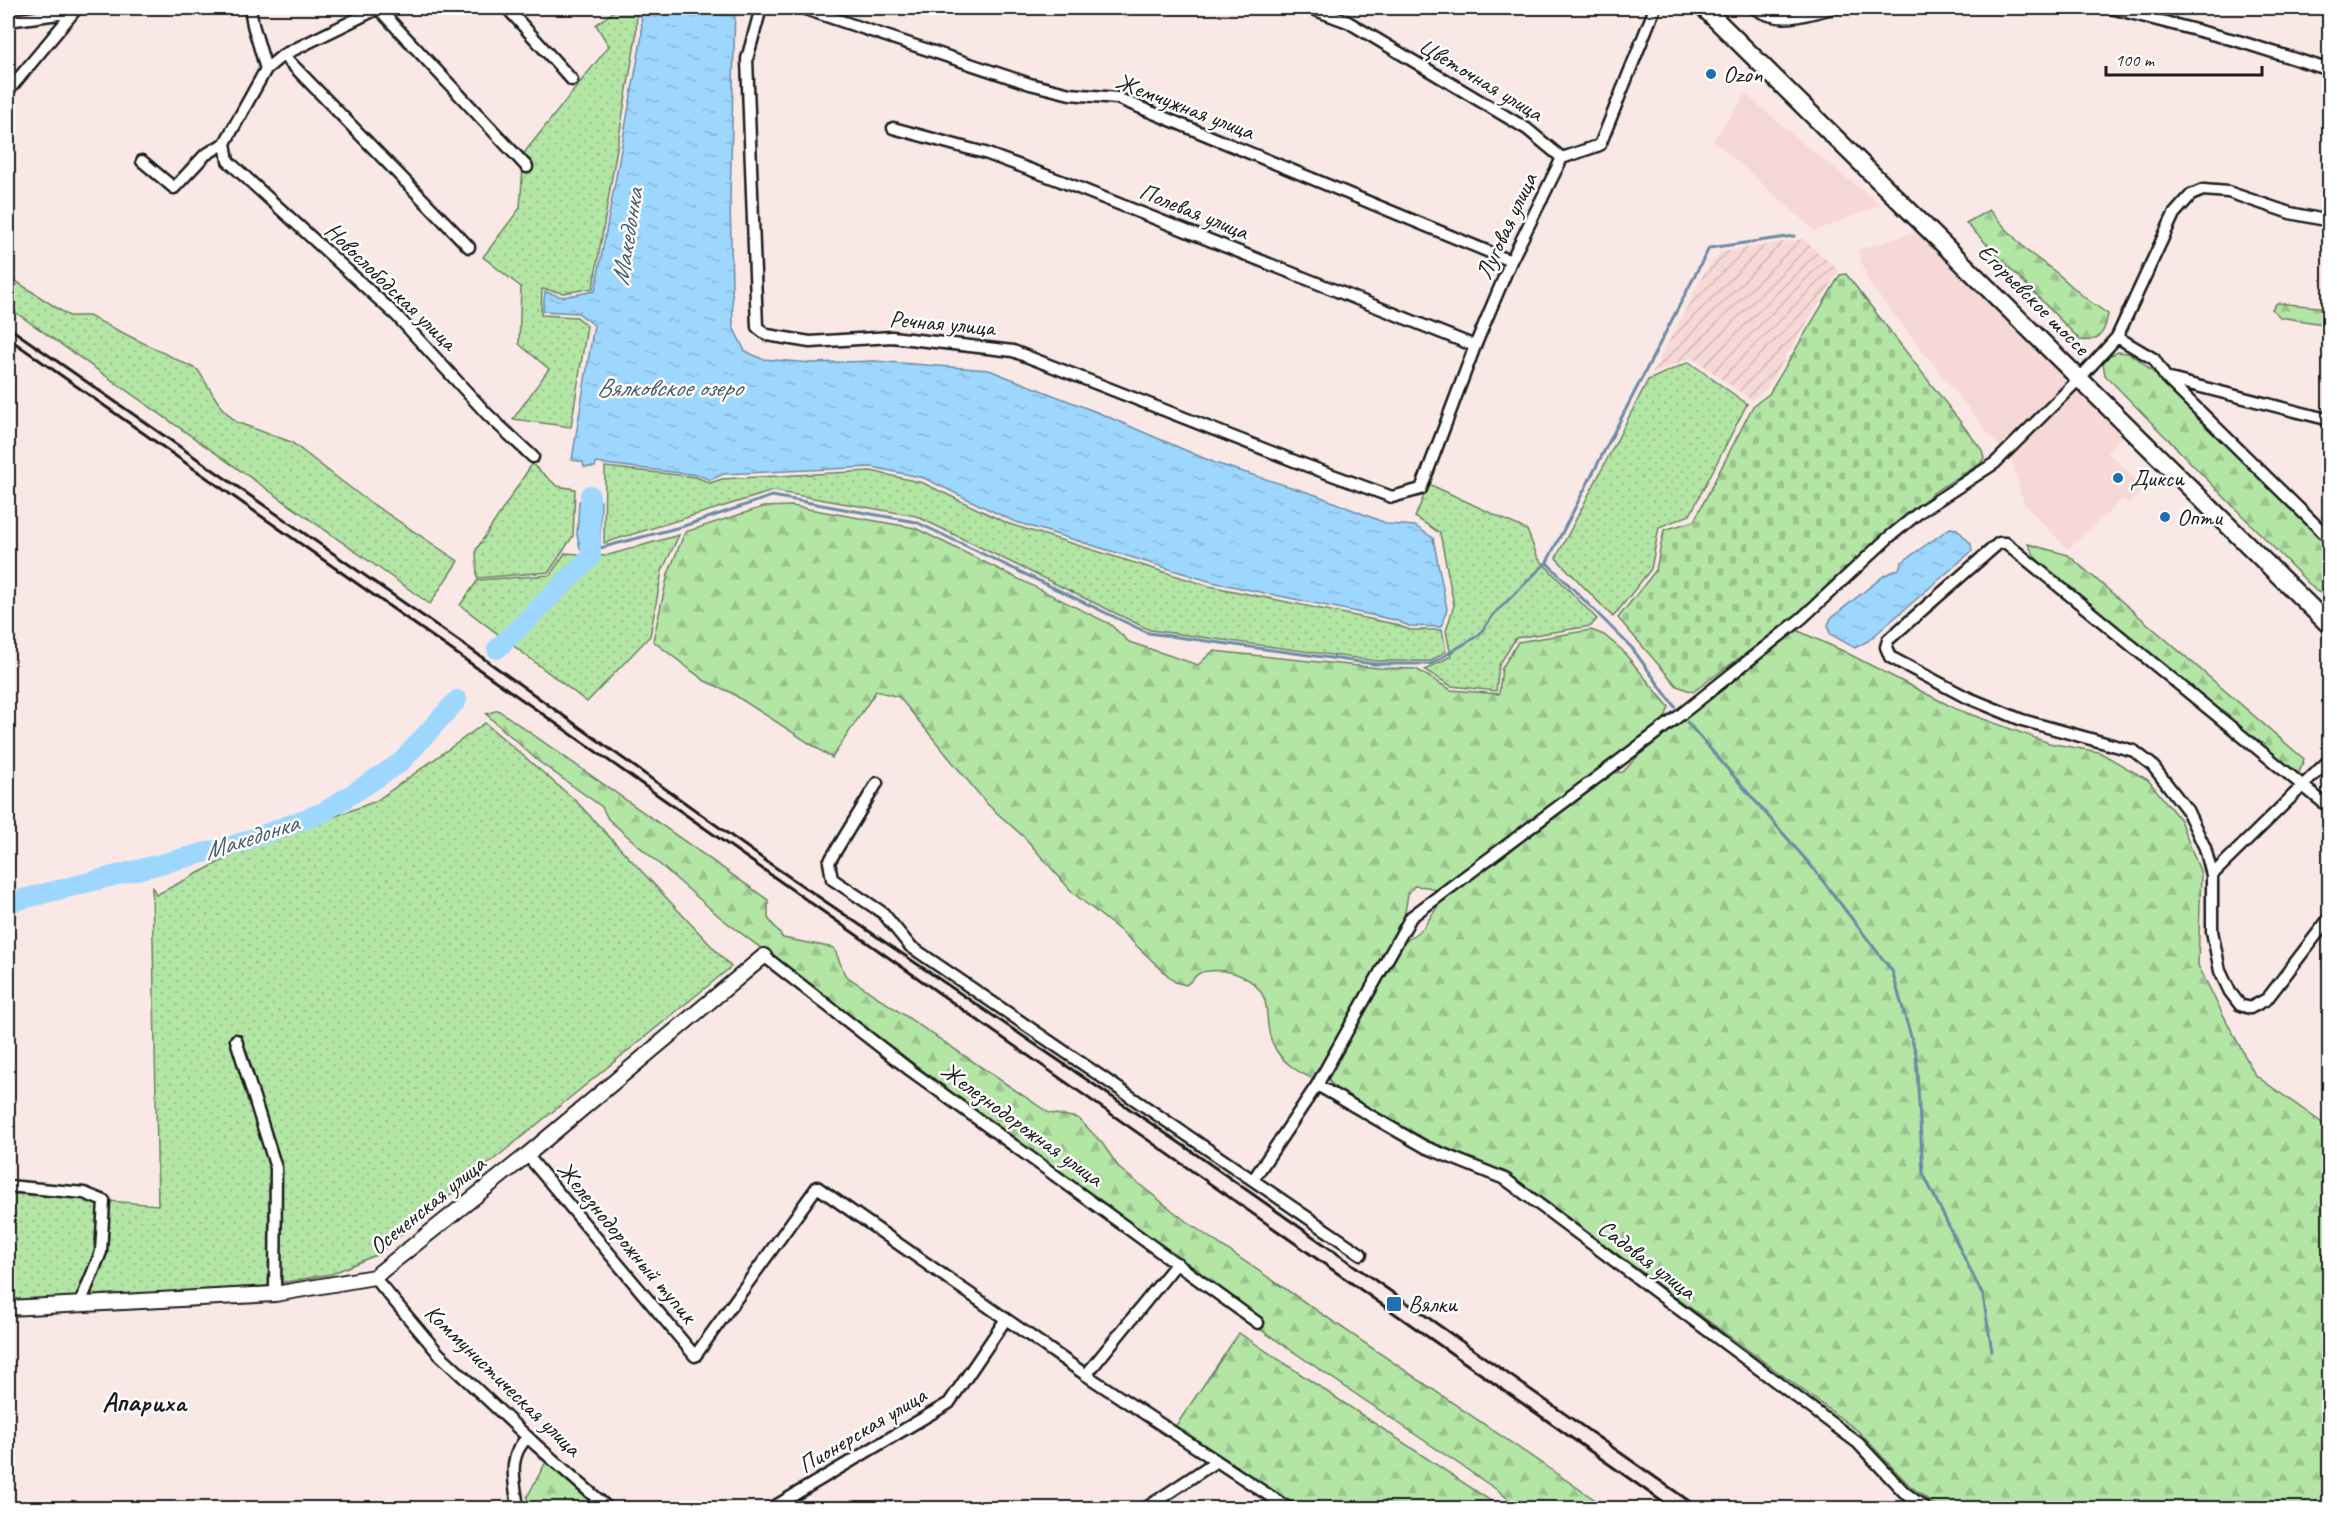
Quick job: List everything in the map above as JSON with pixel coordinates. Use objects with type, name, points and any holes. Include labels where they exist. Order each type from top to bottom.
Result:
[{"type":"main road","name":"Егорьевское шоссе","points":[[1704,8],[2330,626]]},
{"type":"street","points":[[250,8],[266,69]]},
{"type":"street","points":[[142,161],[174,188],[205,155],[225,143],[266,69],[283,56],[379,8],[527,167]]},
{"type":"street","points":[[507,8],[572,80]]},
{"type":"street","name":"Речная улица","points":[[762,8],[747,59],[757,327],[767,335],[810,342],[892,337],[1013,351],[1392,497],[1421,489]]},
{"type":"street","name":"Жемчужная улица","points":[[802,8],[1030,84],[1070,94],[1083,93],[1117,98],[1511,261]]},
{"type":"street","name":"Цветочная улица","points":[[1310,8],[1348,22],[1527,129],[1562,158]]},
{"type":"street","name":"Луговая улица","points":[[1421,489],[1475,346],[1511,261],[1562,158],[1600,146],[1655,8]]},
{"type":"street","points":[[1754,8],[1770,17],[1781,19],[1834,8]]},
{"type":"street","points":[[2110,8],[2238,41],[2330,70]]},
{"type":"street","points":[[8,21],[75,10]]},
{"type":"street","points":[[8,91],[75,10]]},
{"type":"street","points":[[283,56],[469,247]]},
{"type":"street","name":"Полевая улица","points":[[893,128],[985,153],[1061,181],[1475,346]]},
{"type":"street","name":"Новослободская улица","points":[[225,143],[228,161],[397,316],[488,416],[533,456]]},
{"type":"street","points":[[1253,1180],[1317,1085],[1411,917],[1679,716],[1802,618],[1888,538],[1921,512],[1995,463],[2080,378],[2117,337],[2174,214],[2190,195],[2203,190],[2228,192],[2290,213],[2330,221]]},
{"type":"street","points":[[2117,337],[2154,359],[2166,378],[2330,539]]},
{"type":"street","points":[[2166,378],[2330,420]]},
{"type":"street","points":[[2330,808],[2006,543],[1999,543],[1888,640],[1886,647],[1890,657],[1964,696],[2022,720],[2134,751],[2152,765],[2187,810],[2205,848],[2212,875],[2212,931],[2220,971],[2230,992],[2240,1005],[2250,1008],[2267,999],[2330,917]]},
{"type":"street","points":[[2212,875],[2222,868],[2330,759]]},
{"type":"street","points":[[877,783],[829,862],[832,879],[883,913],[910,946],[1361,1254]]},
{"type":"street","name":"Осеченская улица","points":[[8,1308],[275,1294],[374,1277],[527,1155],[764,956]]},
{"type":"street","name":"Железнодорожная улица","points":[[764,956],[910,1070],[1258,1323]]},
{"type":"street","points":[[236,1040],[276,1168],[275,1294]]},
{"type":"street","name":"Садовая улица","points":[[1317,1085],[1425,1147],[1505,1179],[1858,1443],[1904,1492],[1925,1509]]},
{"type":"street","name":"Железнодорожный тупик","points":[[527,1155],[694,1356],[817,1187],[1006,1319]]},
{"type":"street","points":[[8,1186],[84,1193],[104,1201],[100,1252],[80,1304]]},
{"type":"street","points":[[1086,1375],[1177,1263]]},
{"type":"street","name":"Коммунистическая улица","points":[[374,1277],[439,1354],[608,1509]]},
{"type":"street","points":[[1006,1319],[1215,1462],[1288,1509]]},
{"type":"street","name":"Пионерская улица","points":[[772,1509],[948,1403],[1006,1319]]},
{"type":"street","points":[[518,1509],[513,1464],[519,1444],[528,1437]]},
{"type":"street","points":[[1146,1509],[1215,1462]]},
{"type":"shaded area","points":[[1746,94],[1794,136],[1881,205],[1815,231],[1713,140]]},
{"type":"shaded area","points":[[1921,230],[2124,435],[2107,452],[2144,488],[2129,504],[2123,499],[2068,549],[2024,504],[2011,458],[1995,442],[1868,282],[1858,250]]},
{"type":"shaded area","points":[[1803,239],[1839,271],[1764,392],[1751,400],[1692,357],[1652,374],[1706,270],[1721,252]]},
{"type":"green space","points":[[618,8],[637,8],[636,37],[593,288],[564,293],[542,289],[541,315],[577,317],[587,326],[571,427],[513,419],[549,369],[519,344],[521,287],[483,257],[520,208],[524,153],[609,46],[596,25]]},
{"type":"green space","points":[[1989,210],[2027,251],[2108,314],[2103,331],[2097,338],[2080,340],[1966,223]]},
{"type":"green space","points":[[1846,274],[1982,450],[1984,458],[1980,464],[1937,490],[1909,513],[1780,628],[1693,692],[1677,686],[1618,618],[1656,570],[1664,530],[1694,521],[1753,406],[1769,394],[1840,275]]},
{"type":"green space","points":[[8,276],[69,316],[89,316],[198,370],[221,407],[236,422],[291,442],[361,496],[458,561],[430,604],[8,307]]},
{"type":"green space","points":[[2277,303],[2329,308],[2329,325],[2280,317],[2272,309]]},
{"type":"green space","points":[[2118,352],[2128,353],[2141,361],[2275,487],[2329,547],[2329,598],[2316,591],[2105,375],[2103,363],[2108,356]]},
{"type":"green space","points":[[1689,362],[1747,404],[1690,515],[1659,527],[1651,569],[1613,617],[1556,558],[1648,380]]},
{"type":"green space","points":[[532,464],[557,486],[575,489],[573,536],[549,572],[477,578],[476,550]]},
{"type":"green space","points":[[605,467],[696,477],[710,483],[722,479],[871,471],[923,483],[1009,524],[1209,586],[1394,624],[1410,630],[1442,630],[1446,651],[1431,661],[1376,661],[1150,630],[916,516],[773,491],[604,543]]},
{"type":"green space","points":[[1429,484],[1527,530],[1538,558],[1597,619],[1591,626],[1516,638],[1499,665],[1496,691],[1451,686],[1425,670],[1451,656],[1446,631],[1454,605],[1440,533],[1415,517]]},
{"type":"green space","points":[[792,506],[915,528],[1110,624],[1129,642],[1198,665],[1213,651],[1378,668],[1416,669],[1451,690],[1499,694],[1502,668],[1518,642],[1591,630],[1604,635],[1622,650],[1669,707],[1663,723],[1437,891],[1428,887],[1414,886],[1408,894],[1404,918],[1318,1072],[1312,1078],[1292,1067],[1273,1045],[1269,1034],[1266,1006],[1259,989],[1236,974],[1218,971],[1200,973],[1186,985],[1175,982],[1123,933],[1073,893],[1025,838],[987,804],[899,697],[876,691],[832,758],[730,692],[705,681],[653,641],[668,574],[685,532],[763,507]]},
{"type":"green space","points":[[679,535],[662,571],[650,636],[587,702],[460,605],[478,580],[550,575],[565,553],[605,556]]},
{"type":"green space","points":[[2028,544],[2068,555],[2304,759],[2298,776],[2038,562]]},
{"type":"green space","points":[[1796,630],[1841,650],[1956,709],[2049,743],[2099,752],[2148,780],[2180,820],[2201,874],[2198,965],[2255,1075],[2329,1128],[2329,1508],[1939,1508],[1909,1485],[1858,1431],[1507,1173],[1427,1140],[1336,1089],[1327,1078],[1405,942],[1423,928],[1440,903],[1608,773],[1623,772],[1637,757]]},
{"type":"green space","points":[[498,710],[768,900],[768,918],[783,938],[834,948],[845,975],[1049,1113],[1078,1118],[1102,1143],[1120,1169],[1187,1222],[1607,1508],[1519,1508],[1500,1492],[1170,1268],[961,1099],[721,918],[608,819],[602,807],[538,761],[486,714]]},
{"type":"green space","points":[[485,723],[576,801],[731,967],[376,1255],[331,1274],[264,1286],[8,1302],[8,1193],[158,1205],[152,886],[156,895],[235,854],[376,801]]},
{"type":"green space","points":[[1239,1333],[1502,1508],[1299,1508],[1175,1427]]},
{"type":"green space","points":[[546,1462],[597,1508],[530,1508],[527,1497]]},
{"type":"water","name":"Вялковское озеро","points":[[641,8],[735,8],[730,200],[733,327],[745,351],[762,359],[812,363],[875,361],[989,370],[1099,413],[1215,463],[1316,495],[1388,524],[1415,526],[1433,538],[1447,609],[1441,627],[1409,626],[1395,620],[1212,582],[1013,521],[924,478],[872,467],[723,474],[710,480],[698,475],[596,463],[595,467],[584,467],[583,462],[572,460],[594,325],[578,313],[543,311],[545,292],[563,297],[595,291],[642,36]]},
{"type":"water","points":[[595,494],[595,501],[601,501],[600,548],[591,557],[580,548],[577,535],[579,501],[584,500],[584,495]]},
{"type":"water","points":[[1950,528],[1957,529],[1971,544],[1972,551],[1868,641],[1855,648],[1830,634],[1828,625],[1831,618],[1885,575],[1899,569],[1902,562]]},
{"type":"waterway","points":[[600,548],[684,526],[772,496],[916,522],[1148,633],[1374,664],[1431,664],[1479,635],[1494,614],[1547,562],[1709,248],[1794,236]]},
{"type":"waterway","name":"Македонка","points":[[497,649],[591,557],[590,495]]},
{"type":"waterway","points":[[1547,563],[1632,648],[1675,707]]},
{"type":"waterway","name":"Македонка","points":[[8,904],[235,845],[324,812],[400,763],[457,700]]},
{"type":"waterway","points":[[1687,722],[1813,868],[1892,971],[1916,1054],[1923,1173],[1983,1296],[1992,1351]]},
{"type":"railway","points":[[8,327],[469,648],[769,863],[1187,1148],[1699,1508]]},
{"type":"railway","points":[[8,338],[1671,1508]]},
{"type":"place","name":"Ozon","points":[[1711,74]]},
{"type":"place","name":"Дикси","points":[[2118,478]]},
{"type":"place","name":"Опти","points":[[2165,517]]},
{"type":"place","name":"Вялки","points":[[1394,1304]]},
{"type":"district","name":"Апариха","points":[[144,1402]]}]
